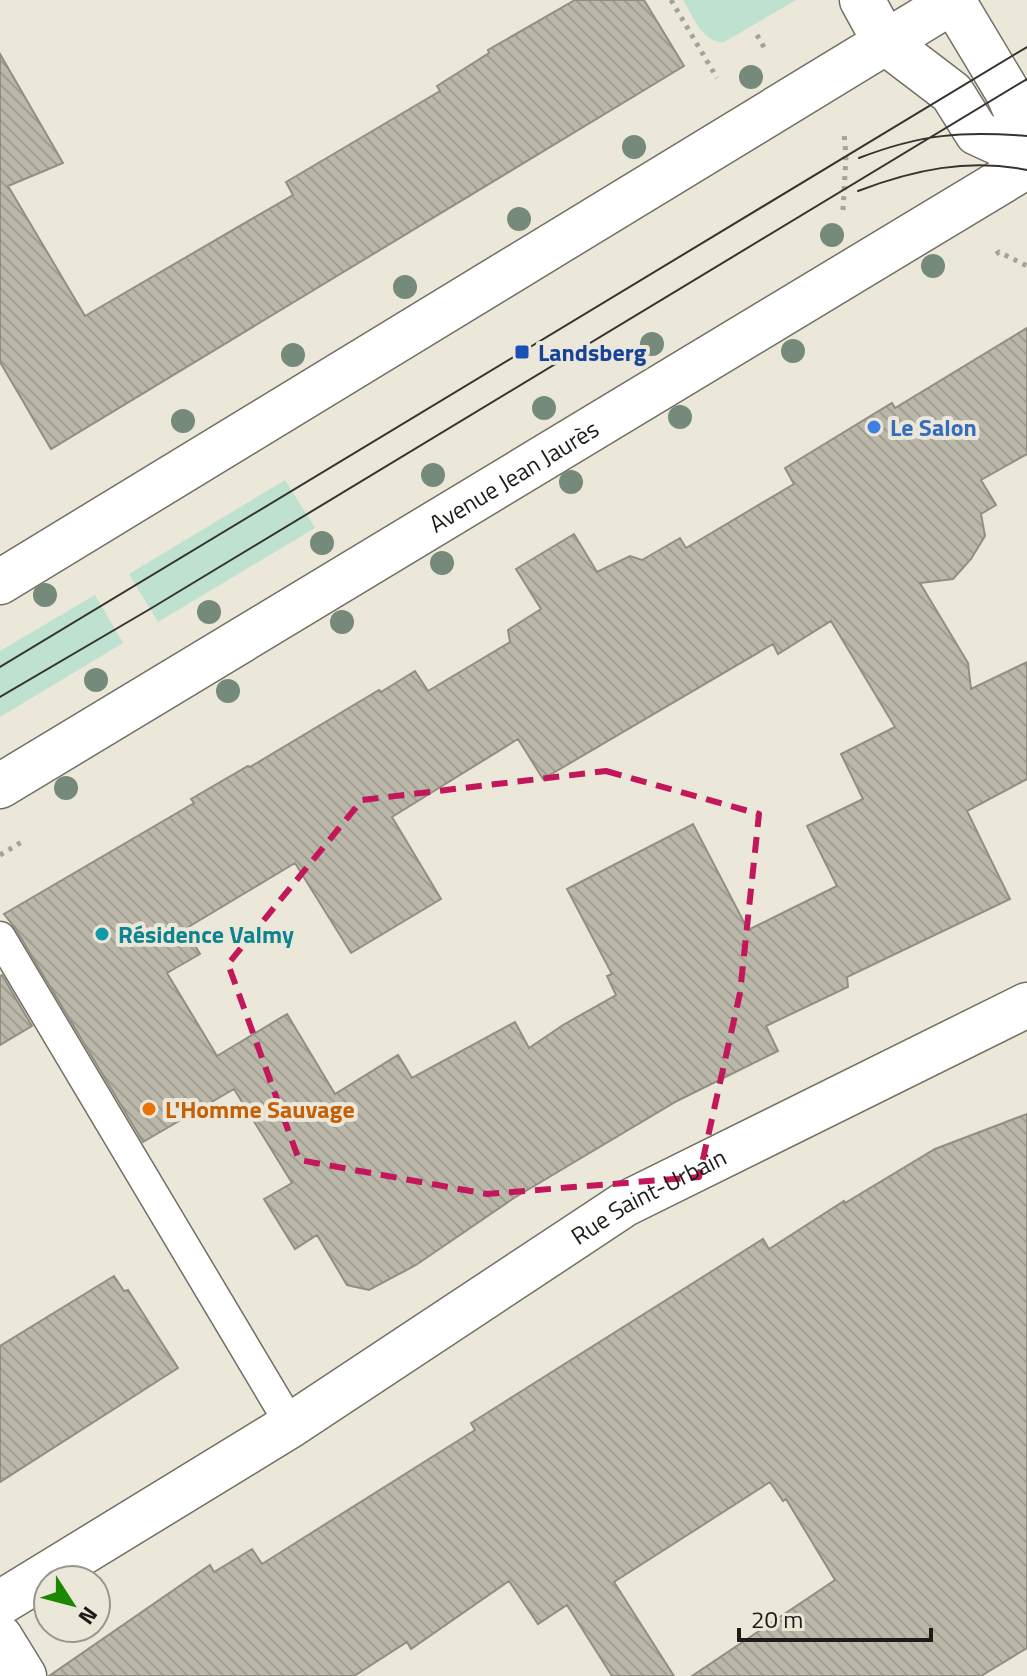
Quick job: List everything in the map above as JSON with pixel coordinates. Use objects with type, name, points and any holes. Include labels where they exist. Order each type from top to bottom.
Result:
[{"type":"main road","points":[[862,0],[885,42],[952,93],[977,133],[1027,156]]},
{"type":"main road","points":[[4,571],[816,86],[953,0],[1007,91],[1027,137]]},
{"type":"main road","name":"Avenue Jean Jaurès","points":[[0,786],[1027,166]]},
{"type":"main road","name":"Rue Saint-Urbain","points":[[0,1603],[291,1425],[625,1204],[1027,1005]]},
{"type":"main road","points":[[0,1637],[24,1676]]},
{"type":"lane","points":[[0,937],[291,1425]]},
{"type":"path","points":[[671,0],[717,78]]},
{"type":"path","points":[[757,35],[765,49]]},
{"type":"path","points":[[816,86],[846,136],[843,213],[869,261]]},
{"type":"path","points":[[988,259],[999,252],[1027,266]]},
{"type":"highlighted area","points":[[606,771],[759,814],[740,993],[699,1177],[487,1194],[299,1160],[228,964],[362,800]]},
{"type":"green space","points":[[683,0],[796,0],[724,42],[710,39],[704,34]]},
{"type":"green space","points":[[285,480],[315,528],[158,622],[129,574]]},
{"type":"green space","points":[[95,595],[123,643],[0,717],[0,651]]},
{"type":"building","points":[[575,0],[644,0],[684,66],[51,449],[0,362],[0,54],[63,163],[8,186],[85,316],[293,195],[286,182],[440,91],[437,86],[489,53],[488,50]]},
{"type":"building","points":[[1027,328],[1027,454],[981,480],[996,505],[981,514],[985,536],[971,559],[953,579],[920,583],[968,663],[971,689],[1027,662],[1027,779],[967,811],[1010,899],[847,977],[848,987],[766,1026],[778,1051],[677,1101],[514,1198],[416,1265],[369,1290],[347,1285],[317,1235],[295,1249],[264,1199],[292,1183],[234,1089],[143,1142],[4,914],[194,803],[191,799],[379,690],[381,692],[415,671],[428,691],[510,642],[508,630],[541,609],[516,569],[574,534],[597,572],[630,556],[642,560],[680,538],[686,548],[794,484],[785,468],[892,403],[895,408]],"holes":[[[831,621],[895,727],[841,754],[863,799],[807,826],[837,886],[748,930],[693,824],[567,889],[612,974],[607,976],[616,995],[529,1048],[515,1022],[412,1078],[398,1055],[335,1094],[287,1014],[217,1056],[167,973],[200,954],[185,929],[295,863],[351,953],[441,899],[392,817],[518,739],[543,779],[773,644],[778,654]]]},
{"type":"building","points":[[0,976],[32,1026],[0,1045]]},
{"type":"building","points":[[1027,1114],[1027,1648],[981,1676],[692,1676],[835,1580],[786,1499],[783,1501],[770,1482],[614,1582],[674,1676],[612,1676],[567,1605],[538,1624],[509,1581],[411,1649],[407,1642],[354,1676],[49,1676],[95,1644],[112,1644],[112,1633],[210,1565],[214,1572],[252,1549],[262,1564],[475,1430],[471,1423],[763,1239],[769,1249],[844,1201],[935,1149]]},
{"type":"building","points":[[114,1276],[124,1291],[128,1290],[178,1368],[0,1482],[0,1346]]},
{"type":"tram line","points":[[0,667],[1027,47]]},
{"type":"tram line","points":[[0,697],[1027,79]]},
{"type":"tram line","points":[[859,158],[902,144],[942,136],[1027,136]]},
{"type":"tram line","points":[[858,191],[899,177],[941,168],[983,165],[1027,170]]},
{"type":"place","name":"Landsberg","points":[[522,352]]},
{"type":"place","name":"Le Salon","points":[[874,427]]},
{"type":"place","name":"Résidence Valmy","points":[[102,934]]},
{"type":"place","name":"L'Homme Sauvage","points":[[149,1109]]}]
